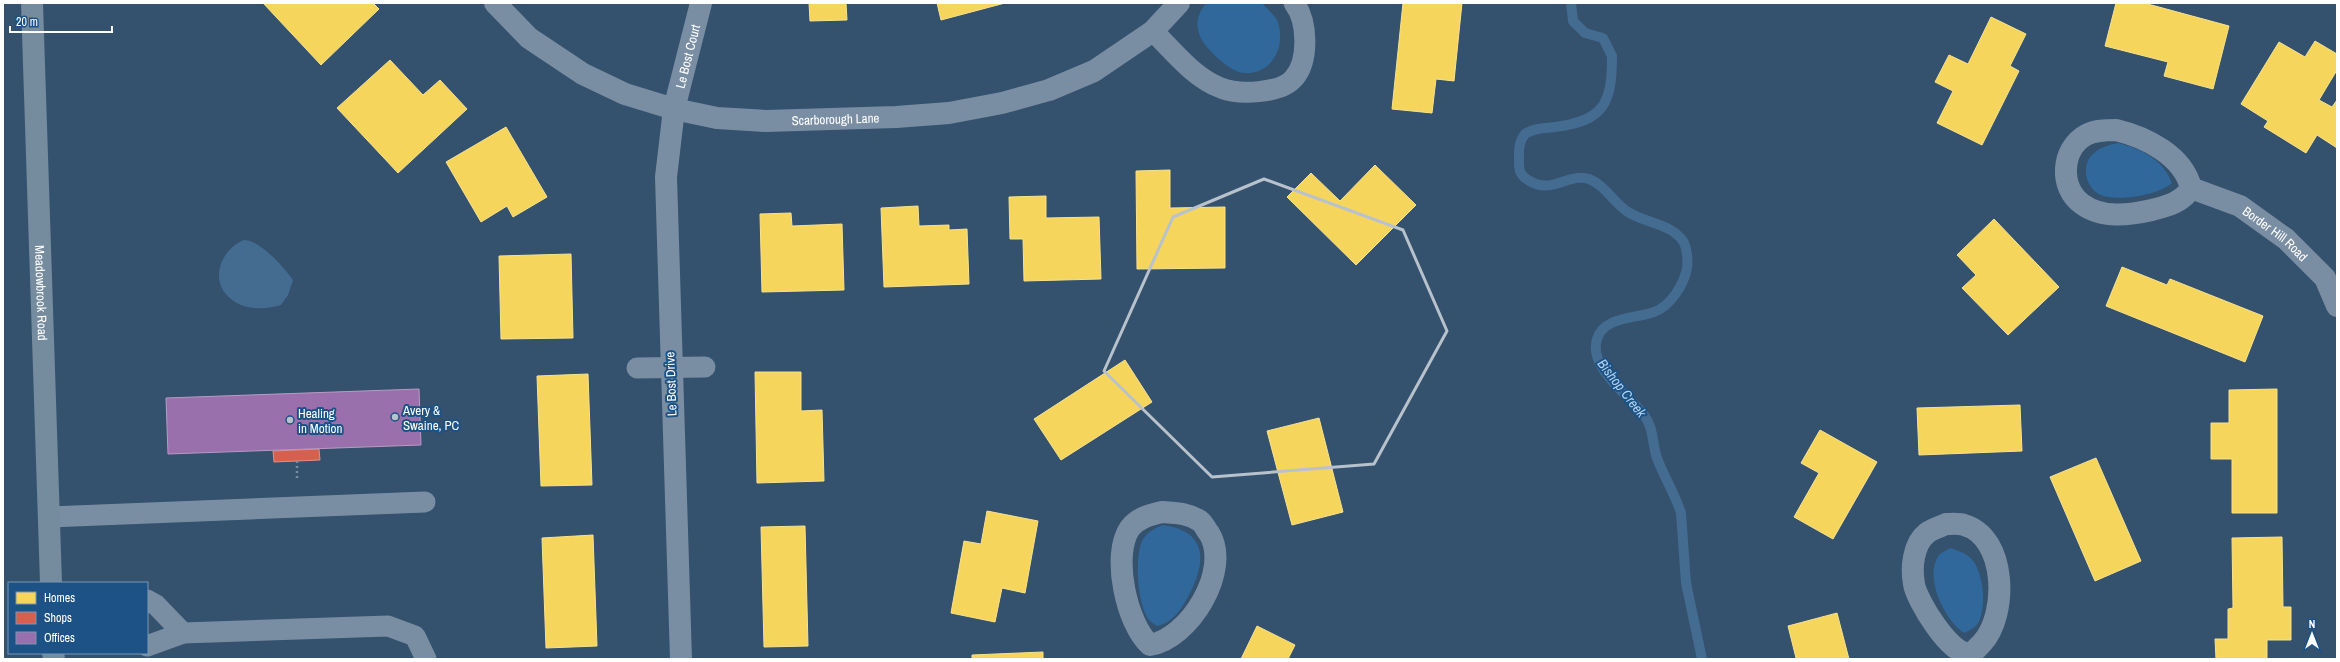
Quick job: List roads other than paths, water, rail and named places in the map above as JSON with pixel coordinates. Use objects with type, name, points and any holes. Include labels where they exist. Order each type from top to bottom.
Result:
[{"type":"street","name":"Meadowbrook Road","points":[[32,3],[51,582]]},
{"type":"street","name":"Scarborough Lane","points":[[495,3],[530,38],[583,74],[625,94],[674,109],[717,118],[766,121],[949,113],[1002,103],[1049,90],[1094,71],[1153,32],[1179,3]]},
{"type":"street","name":"Le Bost Court","points":[[674,109],[701,3]]},
{"type":"street","name":"Le Bost Drive","points":[[674,109],[666,177],[670,368],[681,659]]},
{"type":"street","points":[[2116,130],[2134,134],[2155,145],[2184,171],[2191,188],[2181,200],[2155,209],[2116,215],[2097,212],[2082,205],[2071,194],[2066,178],[2065,162],[2076,143],[2086,135],[2116,130]]},
{"type":"street","name":"Border Hill Road","points":[[2191,188],[2240,206],[2286,239],[2325,278],[2337,306]]},
{"type":"street","points":[[1162,512],[1182,513],[1201,522],[1212,539],[1216,559],[1212,581],[1202,601],[1183,626],[1149,652],[1137,630],[1132,616],[1121,568],[1122,548],[1130,529],[1144,516],[1162,512]]},
{"type":"street","points":[[1946,524],[1964,525],[1978,533],[1989,546],[1997,562],[2000,599],[1996,618],[1989,635],[1976,650],[1968,656],[1960,652],[1941,634],[1914,585],[1912,564],[1916,547],[1926,533],[1946,524]]},
{"type":"lane","points":[[1153,32],[1200,77],[1221,88],[1246,92],[1271,91],[1294,79],[1304,56],[1305,30],[1298,8],[1294,3]]},
{"type":"lane","points":[[637,368],[705,367]]},
{"type":"lane","points":[[49,517],[425,502]]},
{"type":"lane","points":[[148,601],[156,605],[183,632]]},
{"type":"lane","points":[[148,646],[183,632],[388,626],[415,636],[426,659]]},
{"type":"waterway","name":"Bishop Creek","points":[[1571,3],[1573,21],[1585,33],[1603,38],[1612,56],[1612,72],[1607,97],[1595,114],[1585,120],[1572,124],[1535,129],[1525,134],[1519,147],[1520,170],[1523,176],[1528,180],[1545,186],[1574,178],[1589,179],[1600,185],[1628,212],[1671,230],[1683,241],[1687,254],[1687,268],[1683,281],[1676,294],[1666,305],[1654,312],[1613,322],[1606,326],[1597,339],[1596,350],[1598,360],[1604,371],[1644,415],[1650,425],[1655,453],[1681,513],[1686,583],[1702,659]]},
{"type":"place","name":"Avery & Swaine, PC","points":[[395,417]]},
{"type":"place","name":"Healing in Motion","points":[[290,420]]}]
